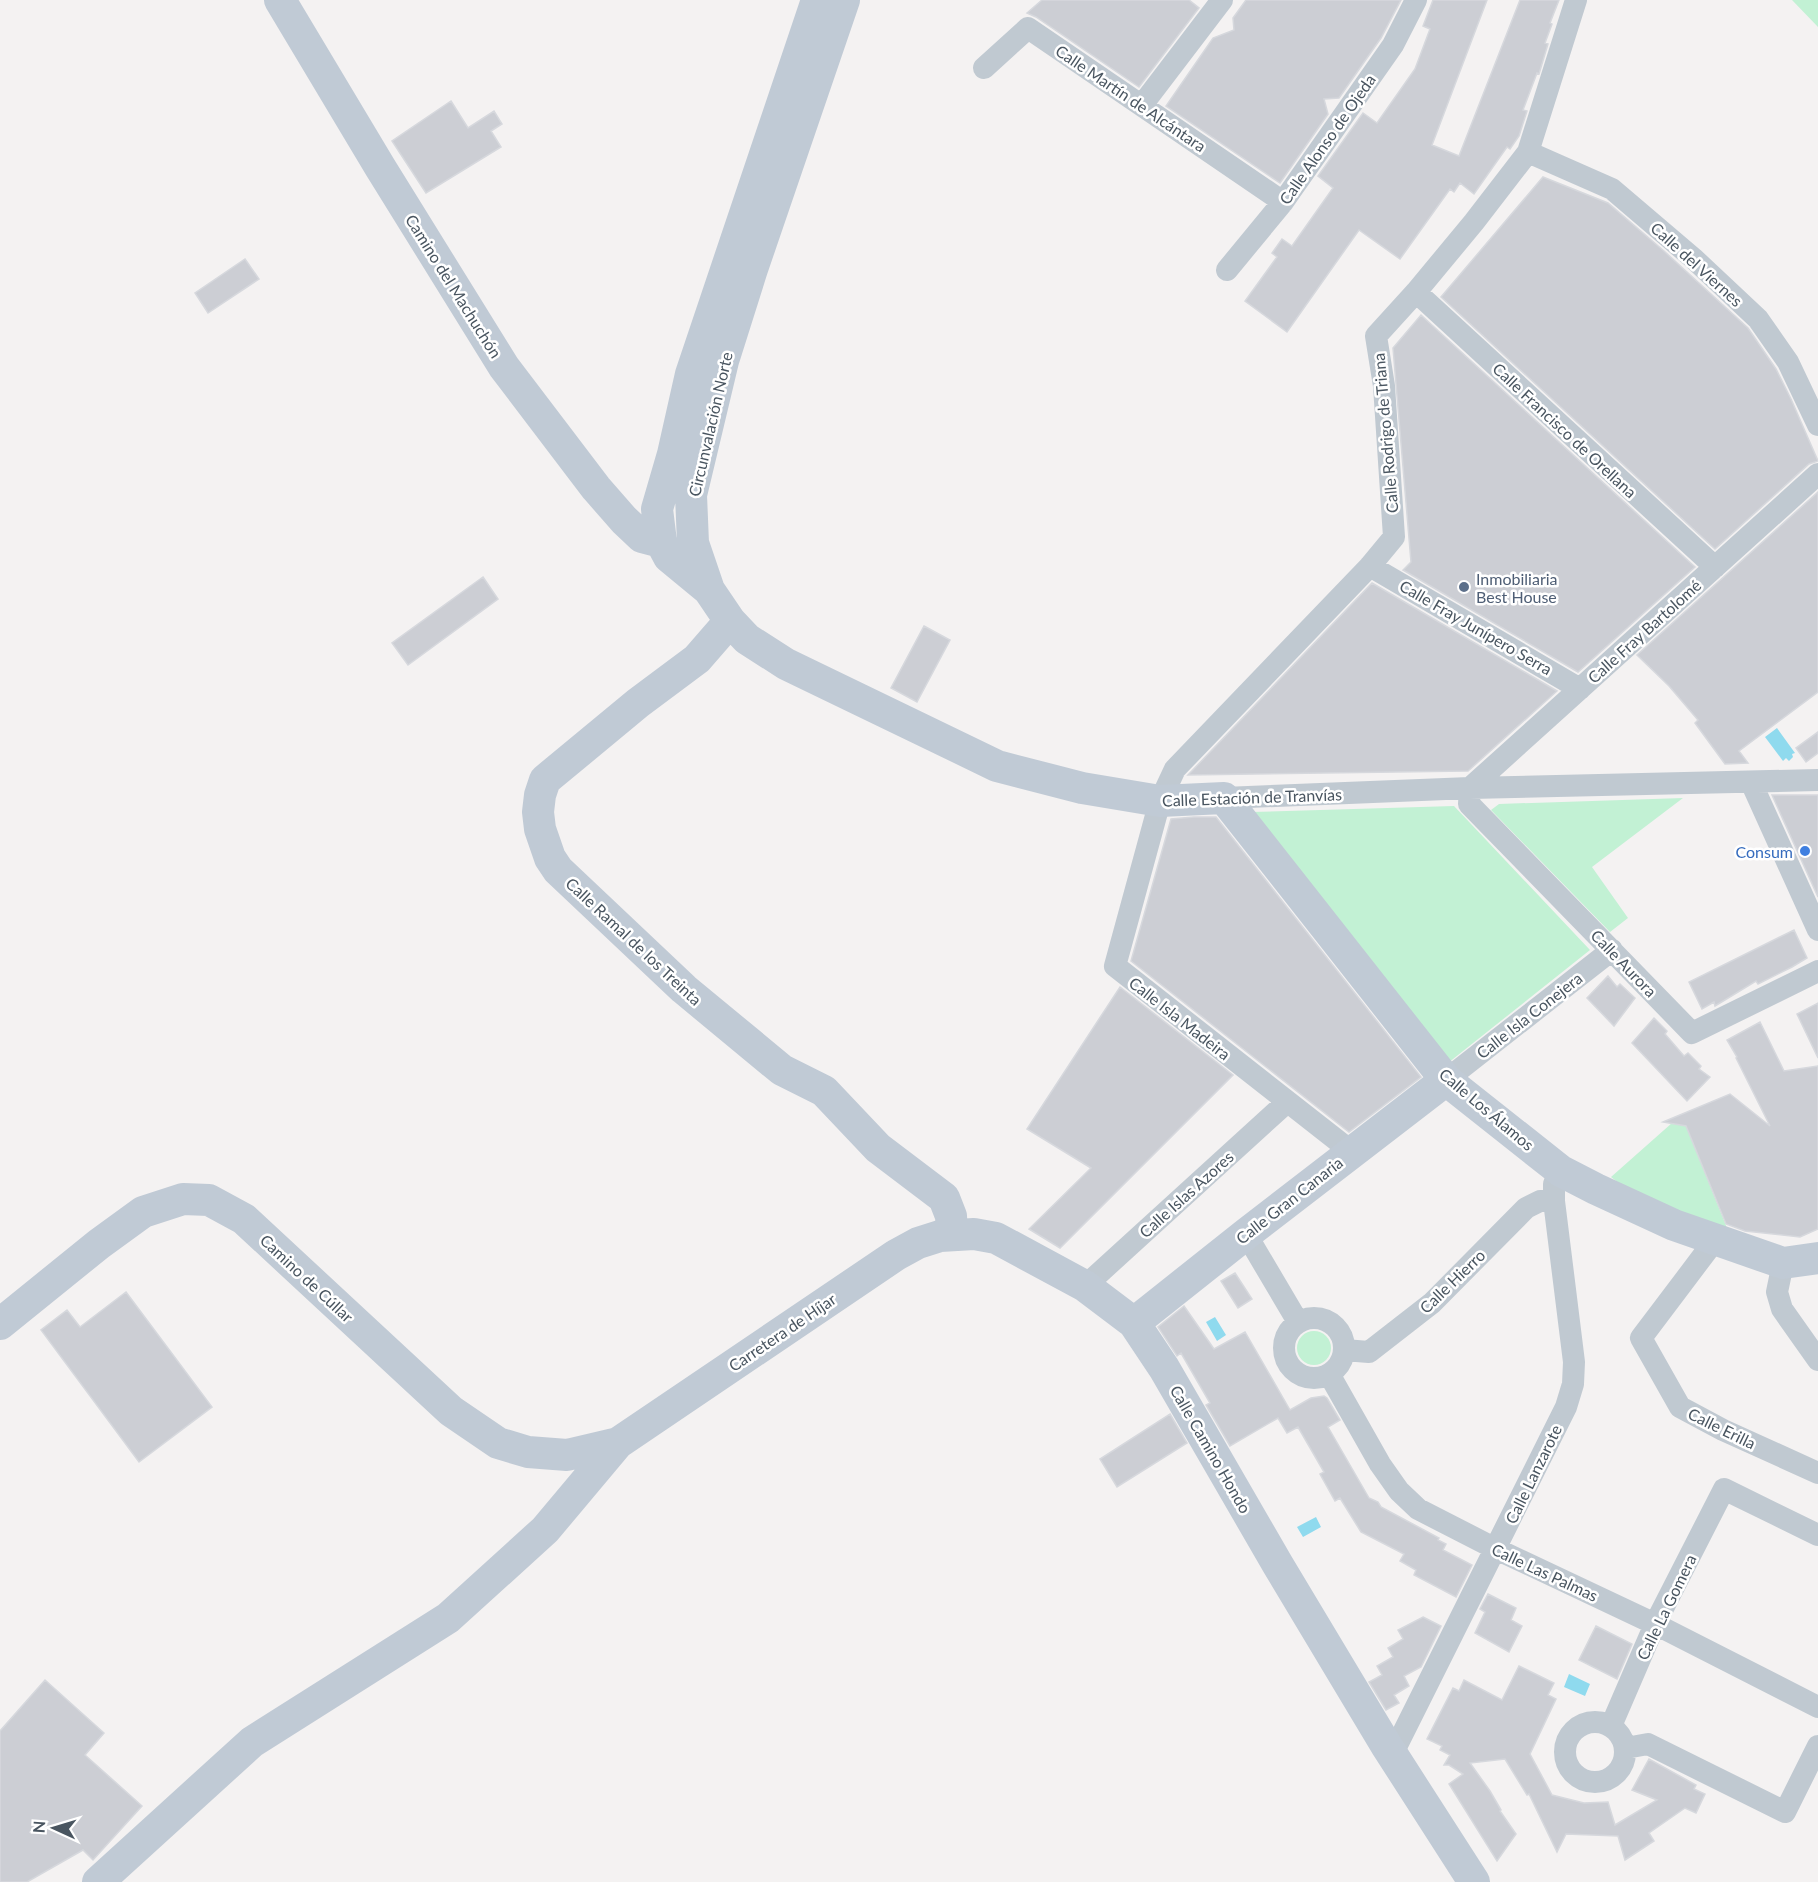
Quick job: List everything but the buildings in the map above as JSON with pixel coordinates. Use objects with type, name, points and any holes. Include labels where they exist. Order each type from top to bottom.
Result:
[{"type":"street","name":"Camino del Machuchón","points":[[280,0],[504,367],[596,488],[624,520],[642,537],[662,542]]},
{"type":"street","name":"Circunvalación Norte","points":[[709,590],[669,557],[662,542],[657,509],[673,454],[691,374],[818,0]]},
{"type":"street","name":"Circunvalación Norte","points":[[709,590],[693,543],[691,495],[726,351],[844,0]]},
{"type":"street","points":[[1143,105],[1222,0]]},
{"type":"street","name":"Calle Alonso de Ojeda","points":[[1227,270],[1283,202],[1393,45],[1416,0]]},
{"type":"street","name":"Calle Rodrigo de Triana","points":[[1160,801],[1175,769],[1371,566],[1394,537],[1384,386],[1376,336],[1416,292],[1528,152],[1576,0]]},
{"type":"street","name":"Calle Martín de Alcántara","points":[[984,68],[1028,28],[1283,202]]},
{"type":"street","name":"Calle del Viernes","points":[[1528,152],[1612,189],[1758,319],[1788,362],[1818,425]]},
{"type":"street","name":"Calle Francisco de Orellana","points":[[1416,292],[1715,567]]},
{"type":"street","name":"Calle Fray Bartolomé","points":[[1470,788],[1818,474]]},
{"type":"street","points":[[662,542],[674,532],[691,495]]},
{"type":"street","name":"Calle Fray Junípero Serra","points":[[1371,566],[1580,689]]},
{"type":"street","name":"Calle Estación de Tranvías","points":[[709,590],[730,621],[747,639],[786,664],[998,766],[1082,788],[1160,801],[1470,788],[1818,780]]},
{"type":"street","name":"Calle Ramal de los Treinta","points":[[730,621],[697,659],[638,703],[545,780],[538,812],[540,829],[549,858],[569,882],[684,989],[782,1070],[824,1092],[878,1148],[944,1198],[951,1216],[952,1235]]},
{"type":"street","points":[[1751,782],[1818,930]]},
{"type":"street","name":"Calle Aurora","points":[[1470,788],[1469,804],[1692,1032],[1818,971]]},
{"type":"street","name":"Calle Los Álamos","points":[[1224,798],[1446,1080],[1561,1171],[1674,1225],[1715,1240],[1783,1263],[1818,1258]]},
{"type":"street","name":"Calle Isla Madeira","points":[[1160,801],[1115,966],[1352,1152]]},
{"type":"street","name":"Calle Isla Conejera","points":[[1446,1080],[1612,950]]},
{"type":"street","name":"Calle Gran Canaria","points":[[1134,1323],[1446,1080]]},
{"type":"street","name":"Calle Islas Azores","points":[[1085,1286],[1287,1102]]},
{"type":"street","name":"Calle Lanzarote","points":[[1392,1755],[1566,1407],[1573,1384],[1574,1362],[1554,1201],[1554,1185],[1561,1171]]},
{"type":"street","name":"Camino de Cúllar","points":[[0,1324],[99,1244],[143,1212],[183,1199],[209,1200],[244,1219],[451,1411],[498,1443],[528,1452],[567,1455],[618,1443]]},
{"type":"street","name":"Calle Hierro","points":[[1344,1350],[1369,1352],[1432,1303],[1526,1208],[1540,1201],[1554,1201]]},
{"type":"street","name":"Calle Camino Hondo","points":[[952,1235],[974,1234],[996,1238],[1085,1286],[1134,1323],[1164,1368],[1392,1755],[1474,1882]]},
{"type":"street","points":[[1246,1234],[1298,1322]]},
{"type":"street","name":"Carretera de Híjar","points":[[618,1443],[896,1255],[918,1243],[952,1235]]},
{"type":"street","name":"Calle Erilla","points":[[1715,1240],[1641,1338],[1680,1407],[1723,1430],[1818,1473]]},
{"type":"street","points":[[1783,1263],[1777,1292],[1782,1309],[1818,1360]]},
{"type":"street","points":[[1307,1318],[1316,1318],[1325,1319],[1333,1324],[1343,1339],[1344,1350],[1337,1368],[1319,1378],[1309,1378],[1291,1368],[1285,1359],[1283,1348],[1290,1329],[1307,1318]]},
{"type":"street","name":"Calle Las Palmas","points":[[1329,1374],[1380,1464],[1399,1491],[1418,1509],[1496,1549],[1655,1624],[1818,1707]]},
{"type":"street","points":[[98,1882],[252,1742],[448,1618],[545,1530],[618,1443]]},
{"type":"street","name":"Calle La Gomera","points":[[1611,1726],[1655,1624],[1724,1489],[1818,1535]]},
{"type":"street","points":[[1591,1722],[1601,1722],[1611,1726],[1622,1738],[1626,1748],[1622,1767],[1615,1775],[1596,1782],[1586,1781],[1577,1776],[1570,1769],[1566,1759],[1565,1749],[1568,1739],[1582,1725],[1591,1722]]},
{"type":"street","points":[[1626,1748],[1648,1744],[1785,1812],[1818,1746]]},
{"type":"green space","points":[[1792,0],[1818,0],[1818,27]]},
{"type":"green space","points":[[1683,798],[1592,867],[1628,918],[1610,932],[1491,810],[1499,804]]},
{"type":"green space","points":[[1454,806],[1590,950],[1448,1063],[1251,812]]},
{"type":"green space","points":[[1681,1115],[1731,1238],[1644,1203],[1611,1177]]},
{"type":"green space","points":[[1314,1331],[1326,1336],[1331,1348],[1326,1360],[1314,1365],[1302,1360],[1297,1348],[1302,1336]]},
{"type":"water","points":[[1777,728],[1795,753],[1789,761],[1786,758],[1783,761],[1765,737]]},
{"type":"water","points":[[1215,1317],[1226,1335],[1217,1341],[1206,1322]]},
{"type":"water","points":[[1316,1517],[1321,1527],[1303,1537],[1297,1527]]},
{"type":"water","points":[[1569,1674],[1590,1684],[1585,1696],[1564,1687]]},
{"type":"place","name":"Inmobiliaria Best House","points":[[1464,587]]},
{"type":"place","name":"Consum","points":[[1805,851]]}]
